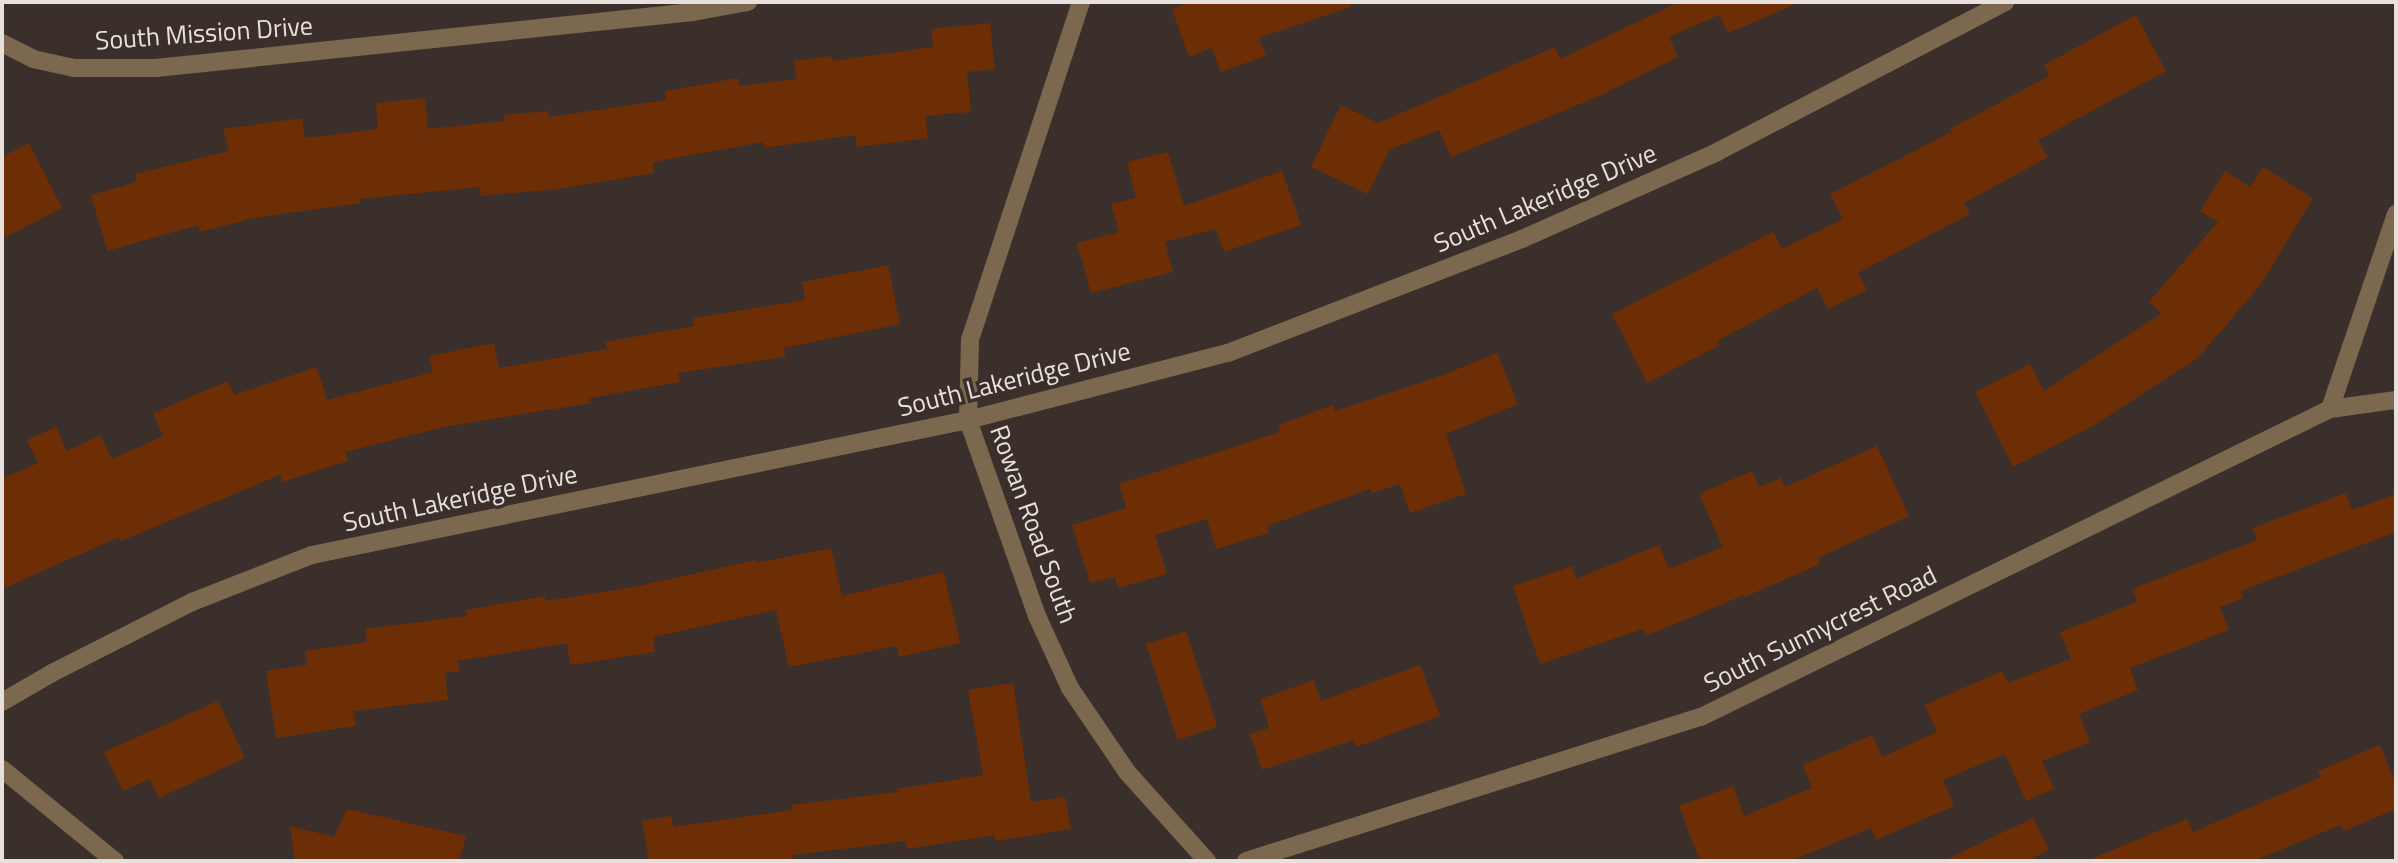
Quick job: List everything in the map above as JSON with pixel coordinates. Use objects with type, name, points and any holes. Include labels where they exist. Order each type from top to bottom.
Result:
[{"type":"street","name":"South Mission Drive","points":[[2,43],[33,59],[74,68],[156,68],[679,13],[748,2]]},
{"type":"street","name":"Rowan Road South","points":[[1081,2],[970,339],[968,420],[1037,616],[1070,688],[1127,772],[1207,861]]},
{"type":"street","name":"South Lakeridge Drive","points":[[2,702],[52,673],[192,602],[312,555],[968,420],[1228,353],[1522,239],[1717,152],[2005,2]]},
{"type":"street","points":[[2330,408],[2396,214]]},
{"type":"street","name":"South Sunnycrest Road","points":[[1246,861],[1701,717],[2330,408],[2396,400]]},
{"type":"street","points":[[2,769],[115,861]]},
{"type":"building","points":[[1191,2],[1351,2],[1351,7],[1259,38],[1266,56],[1221,72],[1212,48],[1189,57],[1172,9]]},
{"type":"building","points":[[1679,2],[1801,2],[1728,33],[1719,15],[1669,37],[1678,57],[1597,97],[1451,157],[1439,130],[1389,150],[1368,194],[1311,167],[1341,105],[1378,123],[1555,47],[1560,59]]},
{"type":"building","points":[[2136,15],[2166,71],[2038,140],[2048,157],[1964,203],[1970,214],[1858,273],[1867,290],[1828,309],[1817,288],[1717,341],[1720,345],[1647,383],[1612,314],[1773,232],[1782,249],[1843,219],[1830,194],[1952,132],[1950,129],[2049,76],[2044,65]]},
{"type":"building","points":[[990,23],[995,69],[967,72],[971,112],[925,116],[928,138],[857,147],[855,135],[764,148],[763,142],[653,162],[654,173],[558,189],[481,196],[480,187],[359,199],[360,203],[254,218],[200,232],[198,225],[107,251],[91,195],[137,182],[135,174],[229,151],[223,129],[302,118],[305,138],[378,129],[376,103],[425,98],[428,129],[505,121],[504,115],[548,111],[549,117],[666,100],[665,91],[738,78],[739,86],[797,79],[794,61],[832,56],[833,61],[933,47],[931,29]]},
{"type":"building","points":[[29,143],[62,208],[2,239],[2,157]]},
{"type":"building","points":[[1168,152],[1184,206],[1282,171],[1301,225],[1224,252],[1216,229],[1165,242],[1173,272],[1091,293],[1077,243],[1119,232],[1111,204],[1136,198],[1127,162]]},
{"type":"building","points":[[2263,167],[2313,198],[2261,284],[2198,358],[2093,426],[2013,467],[1975,392],[2030,364],[2044,391],[2162,313],[2149,302],[2218,222],[2200,211],[2225,171],[2250,187]]},
{"type":"building","points":[[888,265],[900,324],[784,348],[785,357],[678,373],[680,382],[590,398],[591,403],[444,427],[345,452],[348,461],[282,482],[280,475],[121,541],[119,537],[2,589],[2,479],[38,463],[27,440],[56,427],[67,451],[100,435],[112,459],[163,436],[153,413],[228,381],[234,395],[317,367],[327,400],[433,372],[429,356],[494,343],[499,368],[607,349],[605,342],[694,326],[693,318],[805,300],[802,282]]},
{"type":"building","points":[[1497,353],[1518,404],[1446,434],[1466,494],[1410,513],[1400,484],[1372,493],[1370,489],[1267,526],[1269,533],[1216,549],[1207,519],[1155,535],[1167,574],[1118,588],[1115,577],[1090,583],[1072,525],[1126,508],[1119,484],[1280,432],[1278,425],[1333,405],[1335,411],[1443,375]]},
{"type":"building","points":[[1877,446],[1909,516],[1818,558],[1820,564],[1745,597],[1744,595],[1646,636],[1643,629],[1540,664],[1513,586],[1572,566],[1576,579],[1659,545],[1669,569],[1723,547],[1699,494],[1752,471],[1759,487],[1781,478],[1785,487]]},
{"type":"building","points":[[2346,493],[2352,510],[2396,494],[2396,532],[2241,591],[2243,598],[2220,607],[2229,630],[2130,668],[2138,690],[2079,714],[2090,742],[2042,761],[2054,789],[2026,801],[2005,754],[1943,780],[1954,806],[1876,840],[1871,828],[1790,861],[1700,861],[1679,806],[1733,786],[1744,816],[1812,788],[1803,765],[1872,735],[1882,757],[1937,732],[1925,705],[2002,671],[2008,683],[2071,659],[2060,632],[2137,602],[2132,589],[2257,540],[2253,528]]},
{"type":"building","points":[[831,548],[842,596],[944,572],[960,643],[899,657],[897,646],[789,667],[776,610],[653,637],[655,652],[570,665],[567,643],[458,661],[460,671],[445,673],[448,700],[353,711],[356,726],[276,738],[266,671],[307,665],[305,651],[367,642],[365,629],[467,616],[466,610],[545,596],[545,601],[634,587],[756,560],[756,563]]},
{"type":"building","points":[[1186,631],[1217,727],[1177,740],[1146,644]]},
{"type":"building","points":[[1420,665],[1440,716],[1356,747],[1354,740],[1262,770],[1250,734],[1269,728],[1261,699],[1314,680],[1321,701]]},
{"type":"building","points":[[1013,683],[1031,802],[1065,797],[1071,829],[995,841],[994,835],[907,849],[906,841],[793,855],[793,861],[649,861],[642,821],[671,816],[674,827],[792,810],[791,805],[897,792],[897,789],[983,775],[968,690]]},
{"type":"building","points":[[218,701],[245,758],[159,798],[150,779],[123,791],[104,752]]},
{"type":"building","points":[[2380,745],[2396,784],[2396,809],[2344,831],[2341,825],[2253,861],[2086,861],[2187,819],[2193,832],[2321,777],[2318,771]]},
{"type":"building","points":[[347,809],[466,836],[459,861],[295,861],[290,826],[334,837]]},
{"type":"building","points":[[2033,818],[2049,850],[2026,861],[1943,861]]}]
